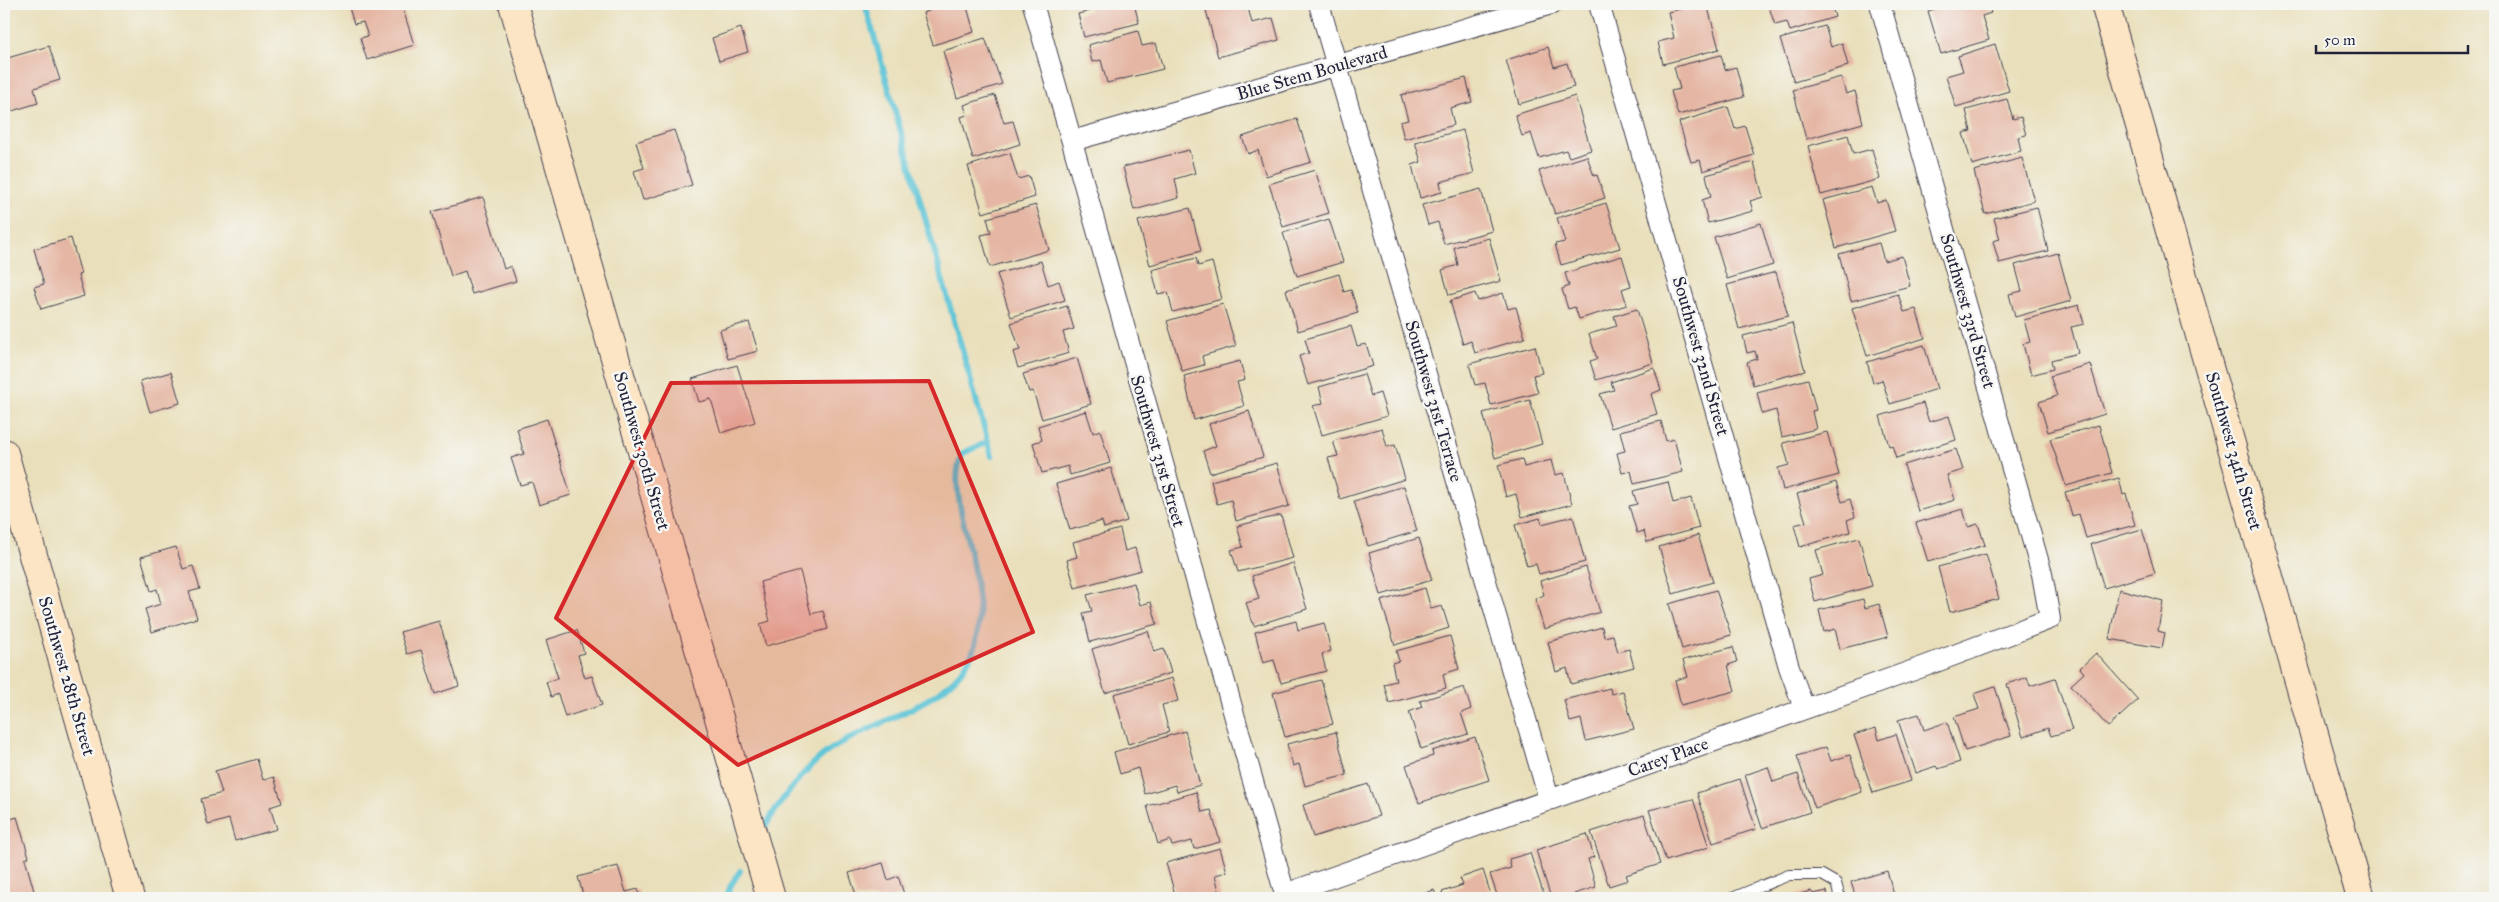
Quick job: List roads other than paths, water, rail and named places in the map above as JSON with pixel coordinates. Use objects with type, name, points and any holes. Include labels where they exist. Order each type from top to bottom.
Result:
[{"type":"street","name":"Southwest 30th Street","points":[[513,4],[771,898]]},
{"type":"street","name":"Southwest 31st Street","points":[[1033,4],[1286,896]]},
{"type":"street","name":"Southwest 31st Terrace","points":[[1319,4],[1549,799]]},
{"type":"street","name":"Blue Stem Boulevard","points":[[1072,141],[1552,4]]},
{"type":"street","name":"Southwest 32nd Street","points":[[1599,4],[1786,658],[1804,708]]},
{"type":"street","name":"Southwest 33rd Street","points":[[1880,4],[2042,574],[2050,619]]},
{"type":"street","name":"Southwest 34th Street","points":[[2106,4],[2361,898]]},
{"type":"street","name":"Southwest 28th Street","points":[[4,453],[130,898]]},
{"type":"street","name":"Carey Place","points":[[1286,896],[1549,799],[2050,619]]},
{"type":"lane","points":[[1732,898],[1789,875],[1822,875],[1836,882],[1840,898]]},
{"type":"waterway","points":[[865,4],[988,442]]},
{"type":"waterway","points":[[766,825],[794,784],[821,757],[848,739],[931,698],[948,685],[963,669],[973,651],[979,619],[976,584],[958,492],[958,468],[963,453],[988,442],[992,456]]},
{"type":"waterway","points":[[726,898],[731,885],[740,871]]}]
